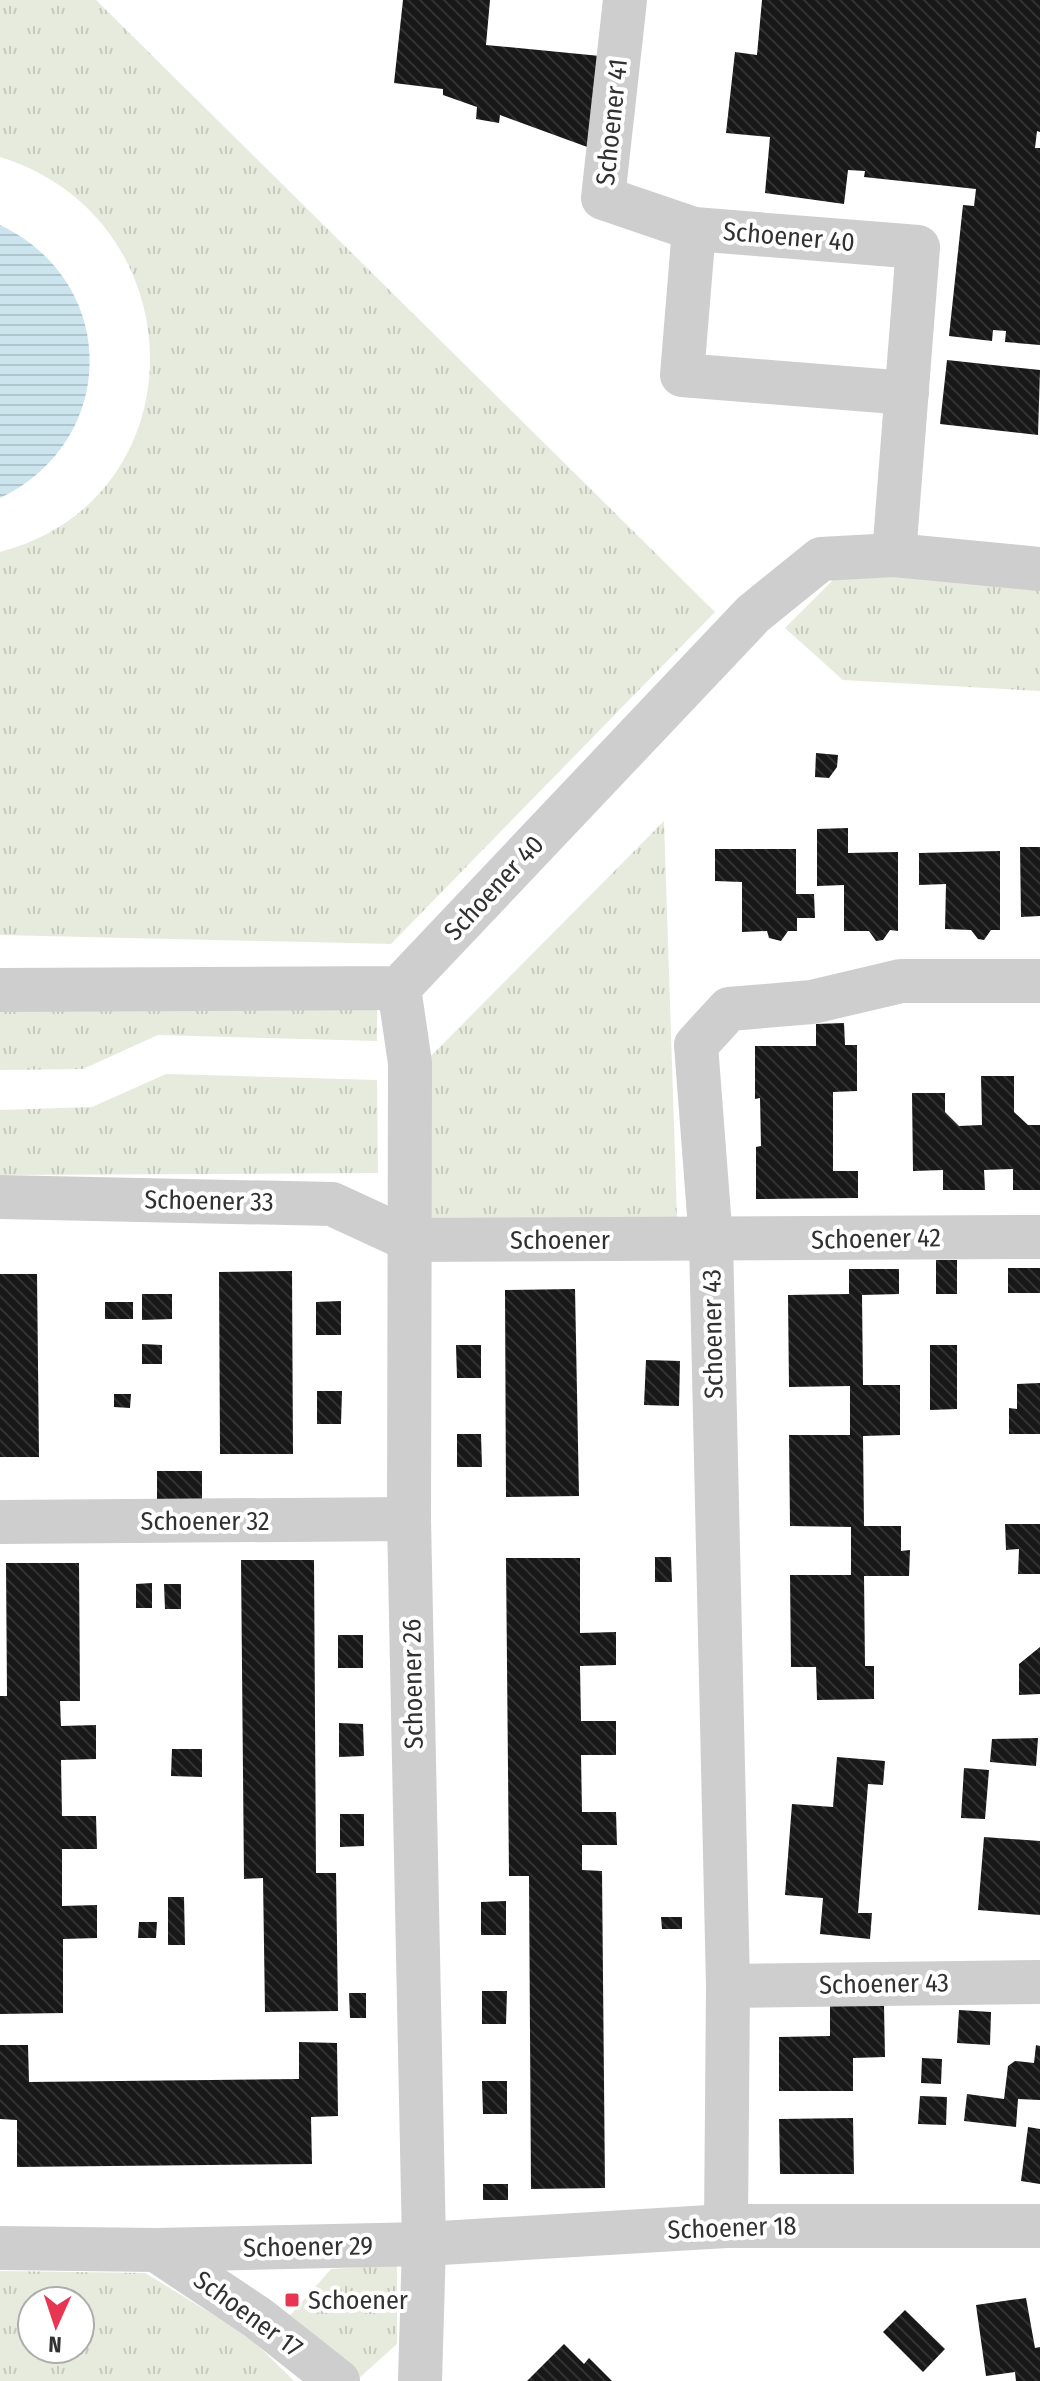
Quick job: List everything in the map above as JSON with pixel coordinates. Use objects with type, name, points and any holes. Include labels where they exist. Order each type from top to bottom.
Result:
[{"type":"street","name":"Schoener 41","points":[[625,0],[603,198],[694,229]]},
{"type":"street","name":"Schoener 40","points":[[894,555],[907,393],[918,247],[694,229],[682,375],[907,393]]},
{"type":"street","name":"Schoener 40","points":[[399,988],[753,614],[821,559],[894,555],[1040,569]]},
{"type":"street","name":"Schoener 43","points":[[726,2226],[728,1986],[711,1241],[696,1045],[729,1009],[812,1002],[901,981],[1040,981]]},
{"type":"street","points":[[0,990],[399,988]]},
{"type":"street","name":"Schoener 26","points":[[399,988],[410,1063],[409,1519],[424,2244],[420,2381]]},
{"type":"street","name":"Schoener 33","points":[[0,1197],[332,1204],[410,1240]]},
{"type":"street","name":"Schoener 42","points":[[711,1241],[1040,1237]]},
{"type":"street","name":"Schoener","points":[[410,1240],[711,1241]]},
{"type":"street","name":"Schoener 32","points":[[0,1522],[409,1519]]},
{"type":"street","name":"Schoener 43","points":[[728,1986],[1040,1982]]},
{"type":"street","name":"Schoener 18","points":[[424,2244],[726,2226],[1040,2226]]},
{"type":"street","name":"Schoener 29","points":[[0,2248],[156,2250],[424,2244]]},
{"type":"street","name":"Schoener 17","points":[[156,2250],[258,2318],[338,2381]]},
{"type":"green space","points":[[0,0],[96,0],[715,612],[391,944],[0,935],[0,552],[66,522],[113,476],[141,420],[150,358],[140,295],[112,237],[65,189],[0,157]]},
{"type":"green space","points":[[844,569],[1040,590],[1040,691],[843,680],[785,628]]},
{"type":"green space","points":[[664,821],[678,1248],[430,1246],[424,1063]]},
{"type":"green space","points":[[0,990],[377,990],[377,1041],[158,1035],[83,1069],[0,1070]]},
{"type":"green space","points":[[166,1074],[377,1080],[378,1173],[0,1175],[0,1110],[92,1107]]},
{"type":"green space","points":[[397,2265],[397,2344],[357,2380],[287,2319],[331,2269]]},
{"type":"green space","points":[[0,2271],[145,2273],[248,2336],[294,2381],[0,2381]]},
{"type":"water","points":[[0,225],[39,251],[67,284],[84,321],[90,362],[84,402],[67,439],[39,472],[0,498]]},
{"type":"building","points":[[403,0],[490,0],[486,45],[600,56],[590,148],[500,115],[499,123],[476,119],[477,107],[443,95],[443,89],[394,83]]},
{"type":"building","points":[[762,0],[1040,0],[1040,132],[1037,131],[1035,148],[1040,148],[1040,345],[1005,342],[1006,331],[993,330],[992,341],[949,336],[963,205],[974,206],[976,189],[864,177],[865,171],[848,170],[844,204],[765,193],[770,137],[726,133],[735,52],[757,55]]},
{"type":"building","points":[[947,360],[1040,370],[1038,435],[940,424]]},
{"type":"building","points":[[816,753],[838,755],[837,767],[829,778],[815,777]]},
{"type":"building","points":[[848,828],[848,853],[898,852],[898,931],[890,930],[883,940],[876,941],[869,931],[844,931],[844,885],[817,886],[817,829]]},
{"type":"building","points":[[1020,847],[1040,847],[1040,916],[1021,917]]},
{"type":"building","points":[[715,849],[796,849],[796,894],[814,894],[815,918],[797,918],[797,931],[788,931],[781,941],[769,938],[767,931],[742,932],[742,882],[715,881]]},
{"type":"building","points":[[1000,851],[1000,930],[991,930],[984,940],[978,939],[971,930],[945,929],[946,884],[919,885],[919,853]]},
{"type":"building","points":[[844,1023],[845,1045],[857,1045],[857,1091],[833,1092],[833,1171],[858,1171],[858,1198],[756,1199],[756,1147],[761,1146],[760,1098],[755,1099],[755,1046],[816,1046],[816,1024]]},
{"type":"building","points":[[981,1076],[1014,1076],[1014,1112],[1028,1125],[1040,1125],[1040,1190],[1013,1190],[1013,1169],[984,1170],[985,1190],[943,1190],[943,1170],[913,1171],[912,1093],[945,1093],[945,1112],[959,1126],[982,1125]]},
{"type":"building","points":[[936,1260],[957,1260],[957,1294],[936,1294]]},
{"type":"building","points":[[1008,1268],[1040,1268],[1040,1293],[1008,1293]]},
{"type":"building","points":[[849,1269],[899,1269],[899,1294],[862,1295],[863,1385],[900,1385],[900,1435],[863,1436],[864,1526],[901,1526],[901,1551],[910,1550],[909,1576],[864,1576],[865,1666],[874,1666],[874,1699],[817,1700],[816,1667],[791,1667],[790,1575],[851,1575],[851,1527],[790,1526],[789,1435],[850,1435],[850,1386],[789,1387],[788,1295],[849,1294]]},
{"type":"building","points":[[292,1271],[293,1454],[220,1454],[219,1272]]},
{"type":"building","points":[[0,1274],[37,1274],[39,1457],[0,1457]]},
{"type":"building","points":[[575,1289],[579,1496],[506,1497],[505,1290]]},
{"type":"building","points":[[142,1294],[172,1294],[172,1319],[142,1320]]},
{"type":"building","points":[[341,1301],[341,1335],[316,1335],[316,1302]]},
{"type":"building","points":[[105,1302],[133,1302],[133,1319],[105,1319]]},
{"type":"building","points":[[142,1344],[162,1345],[162,1364],[142,1364]]},
{"type":"building","points":[[456,1345],[481,1345],[481,1378],[457,1378]]},
{"type":"building","points":[[930,1345],[957,1345],[957,1409],[930,1410]]},
{"type":"building","points":[[646,1360],[680,1361],[679,1406],[644,1405]]},
{"type":"building","points":[[1040,1383],[1040,1434],[1009,1434],[1009,1408],[1017,1409],[1017,1384]]},
{"type":"building","points":[[317,1391],[342,1391],[341,1424],[317,1424]]},
{"type":"building","points":[[114,1394],[131,1394],[130,1408],[114,1407]]},
{"type":"building","points":[[457,1434],[481,1434],[482,1467],[457,1467]]},
{"type":"building","points":[[157,1471],[202,1471],[202,1501],[157,1502]]},
{"type":"building","points":[[1005,1524],[1040,1524],[1040,1574],[1018,1574],[1019,1549],[1006,1550]]},
{"type":"building","points":[[655,1557],[671,1557],[672,1582],[655,1582]]},
{"type":"building","points":[[506,1558],[580,1558],[580,1633],[616,1632],[616,1665],[580,1666],[581,1721],[616,1721],[616,1755],[581,1755],[582,1812],[616,1812],[617,1845],[582,1845],[582,1870],[602,1871],[605,2188],[531,2189],[529,1876],[509,1876]]},
{"type":"building","points":[[241,1560],[314,1560],[316,1873],[336,1873],[338,2011],[265,2012],[263,1878],[244,1879]]},
{"type":"building","points":[[6,1563],[79,1563],[80,1701],[60,1701],[61,1726],[96,1725],[96,1759],[61,1760],[62,1816],[96,1816],[97,1849],[62,1849],[62,1906],[97,1905],[97,1938],[63,1939],[63,2013],[0,2014],[0,1696],[7,1696]]},
{"type":"building","points":[[152,1583],[152,1608],[136,1608],[136,1584]]},
{"type":"building","points":[[164,1584],[181,1584],[181,1609],[165,1609]]},
{"type":"building","points":[[338,1635],[363,1635],[363,1668],[338,1668]]},
{"type":"building","points":[[1040,1647],[1040,1694],[1019,1695],[1019,1664]]},
{"type":"building","points":[[339,1723],[363,1724],[364,1756],[339,1757]]},
{"type":"building","points":[[1038,1738],[1036,1766],[990,1762],[992,1739]]},
{"type":"building","points":[[172,1749],[202,1749],[202,1777],[171,1776]]},
{"type":"building","points":[[837,1757],[885,1761],[883,1785],[868,1784],[858,1913],[872,1913],[870,1939],[820,1934],[823,1898],[785,1895],[792,1804],[833,1807]]},
{"type":"building","points":[[964,1768],[989,1770],[985,1819],[961,1818]]},
{"type":"building","points":[[340,1814],[364,1814],[364,1846],[340,1847]]},
{"type":"building","points":[[984,1837],[1040,1841],[1040,1915],[978,1910]]},
{"type":"building","points":[[168,1897],[184,1897],[185,1945],[168,1945]]},
{"type":"building","points":[[506,1901],[506,1935],[481,1935],[481,1902]]},
{"type":"building","points":[[661,1917],[682,1917],[682,1929],[662,1929]]},
{"type":"building","points":[[139,1922],[157,1922],[156,1938],[138,1938]]},
{"type":"building","points":[[482,1991],[507,1991],[506,2024],[482,2024]]},
{"type":"building","points":[[349,1993],[366,1993],[366,2018],[350,2018]]},
{"type":"building","points":[[830,2005],[884,2005],[885,2057],[853,2058],[853,2091],[779,2091],[779,2037],[830,2036]]},
{"type":"building","points":[[959,2010],[991,2012],[990,2045],[957,2043]]},
{"type":"building","points":[[299,2042],[337,2043],[338,2116],[311,2117],[312,2164],[17,2167],[17,2120],[0,2119],[0,2045],[28,2045],[29,2082],[299,2079]]},
{"type":"building","points":[[1036,2045],[1040,2046],[1040,2100],[1018,2099],[1016,2127],[964,2121],[967,2094],[1004,2099],[1008,2066],[1015,2061],[1034,2063]]},
{"type":"building","points":[[922,2058],[942,2059],[941,2084],[921,2083]]},
{"type":"building","points":[[482,2081],[507,2081],[507,2114],[483,2114]]},
{"type":"building","points":[[920,2096],[947,2097],[946,2125],[918,2124]]},
{"type":"building","points":[[853,2118],[854,2174],[780,2174],[779,2119]]},
{"type":"building","points":[[1028,2127],[1040,2129],[1040,2184],[1021,2181]]},
{"type":"building","points":[[483,2184],[508,2184],[508,2200],[483,2200]]},
{"type":"building","points":[[1026,2298],[1035,2348],[1040,2347],[1040,2381],[1016,2381],[1015,2372],[986,2376],[976,2305]]},
{"type":"building","points":[[905,2310],[945,2349],[923,2372],[883,2332]]},
{"type":"building","points":[[564,2344],[584,2364],[589,2358],[612,2381],[527,2381]]},
{"type":"place","name":"Schoener","points":[[292,2300]]}]
